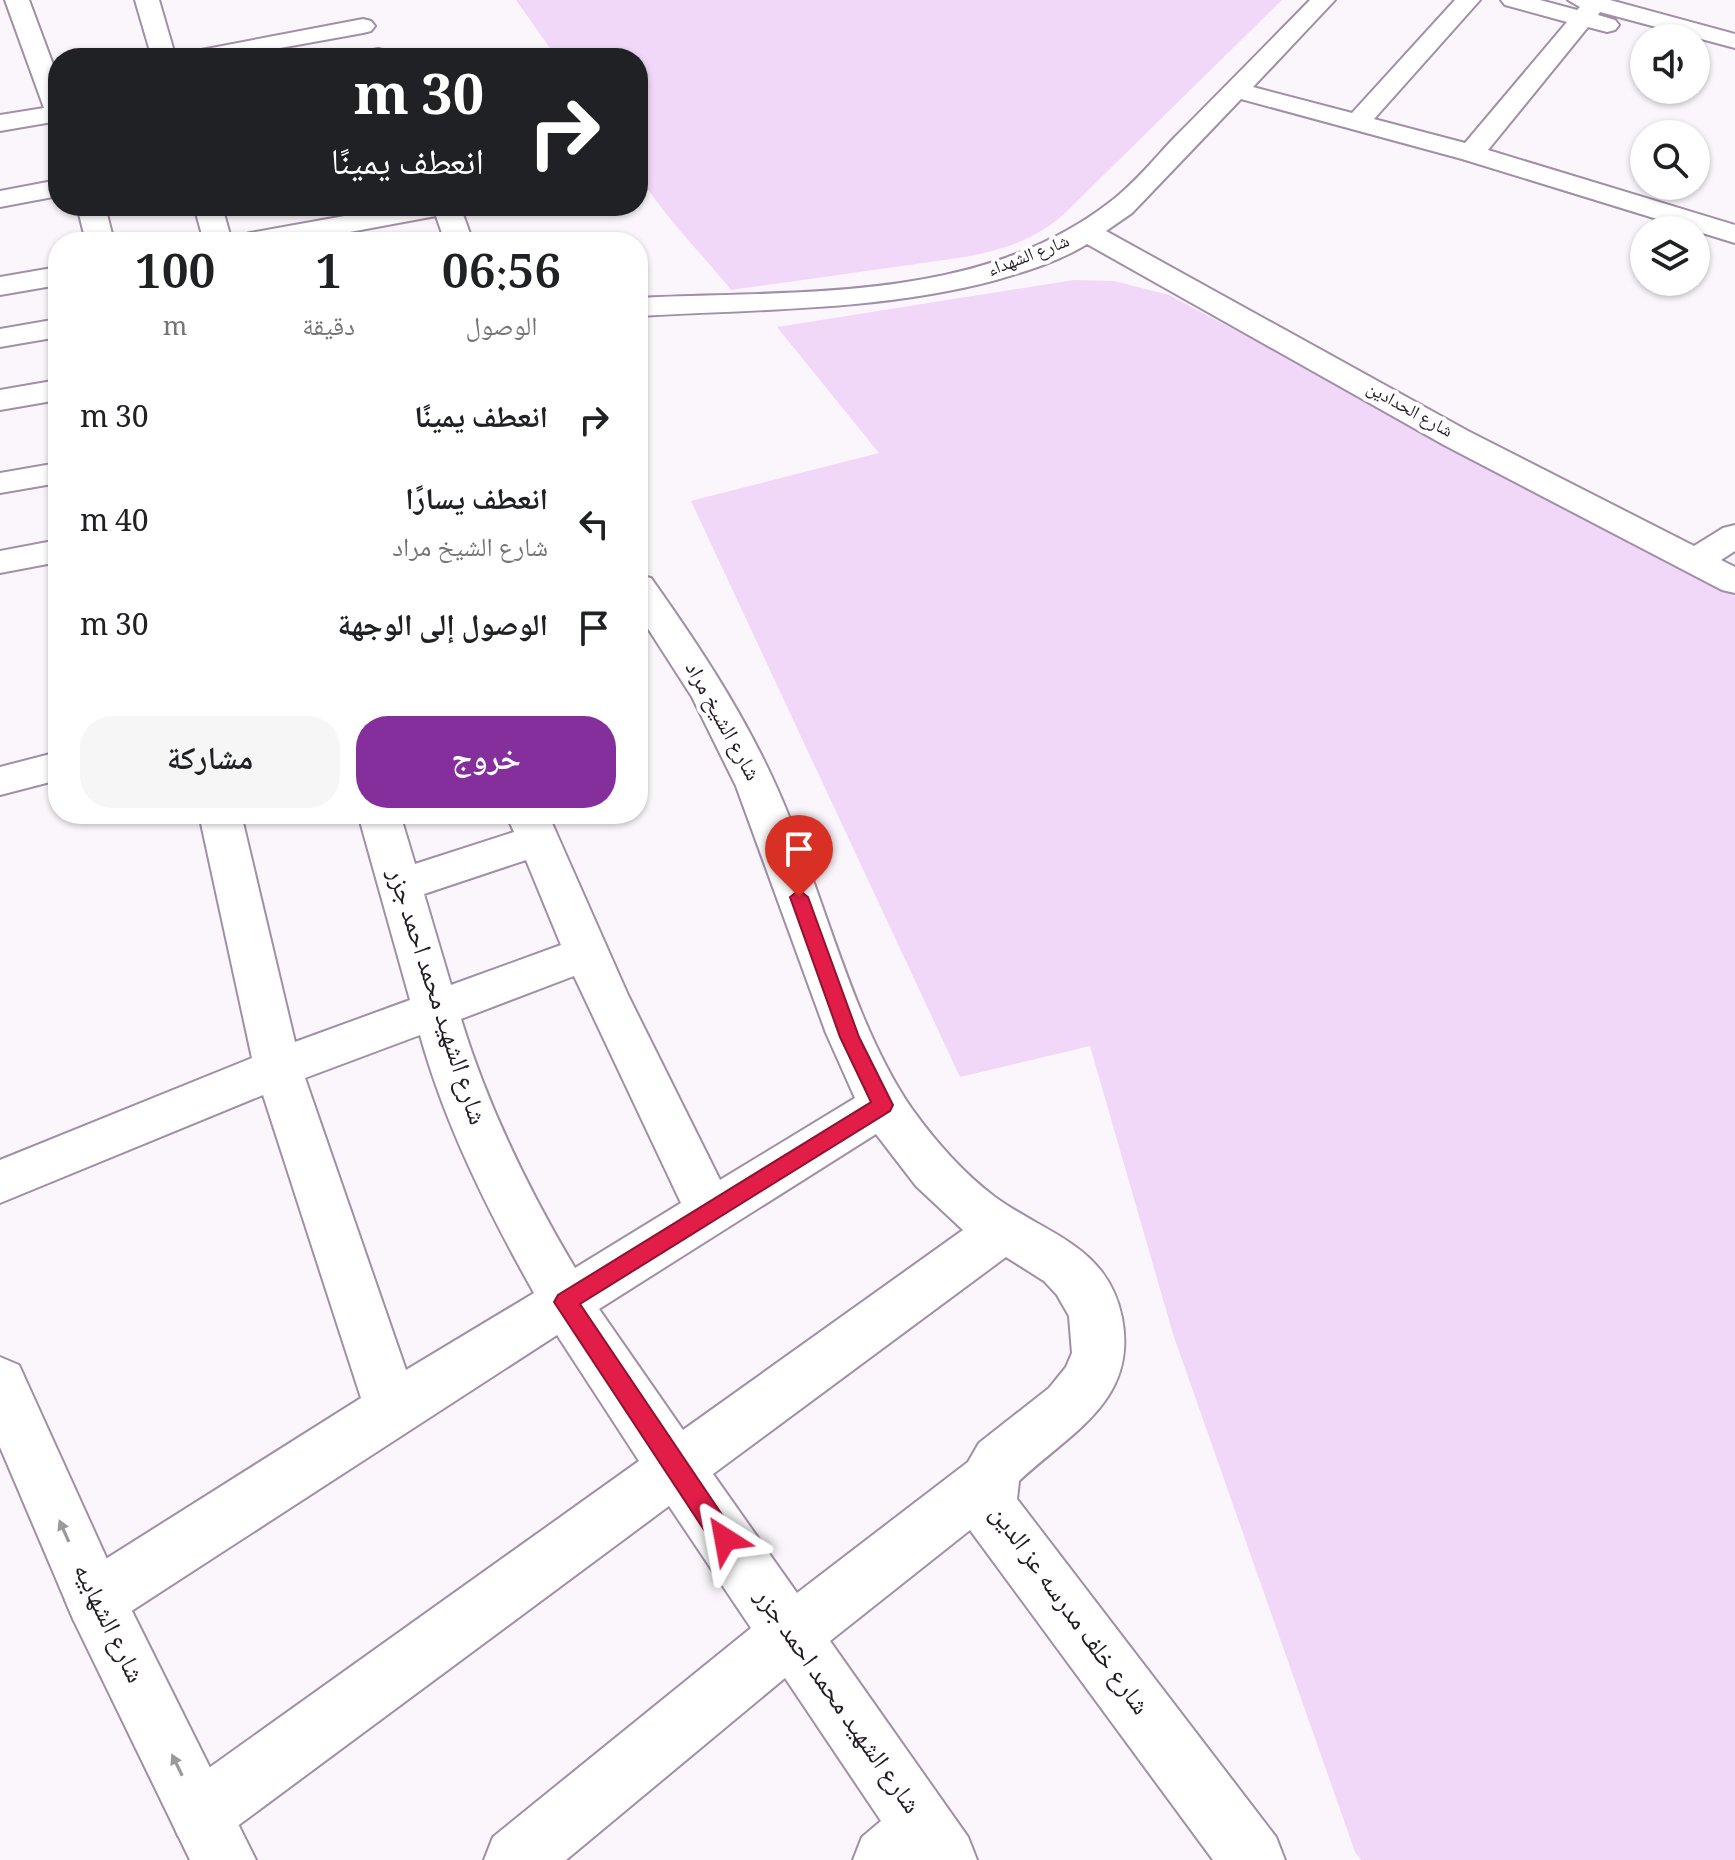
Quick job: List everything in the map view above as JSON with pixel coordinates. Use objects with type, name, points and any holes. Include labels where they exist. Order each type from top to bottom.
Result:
[{"type":"main road","points":[[0,3],[16,0],[48,85]]},
{"type":"main road","points":[[147,0],[161,48]]},
{"type":"main road","name":"شارع الشهداء","points":[[648,306],[816,297],[941,283],[1023,263],[1088,233],[1122,207],[1323,0]]},
{"type":"main road","points":[[1358,122],[1468,0]]},
{"type":"main road","points":[[1513,0],[1589,6],[1735,41]]},
{"type":"main road","points":[[1471,153],[1589,6]]},
{"type":"main road","points":[[1589,6],[1630,27]]},
{"type":"main road","points":[[226,48],[357,16],[370,48]]},
{"type":"main road","points":[[1710,54],[1735,61]]},
{"type":"main road","points":[[1235,90],[1471,153],[1735,234]]},
{"type":"main road","points":[[0,123],[48,114]]},
{"type":"main road","points":[[0,199],[48,190]]},
{"type":"main road","points":[[304,232],[392,216]]},
{"type":"main road","name":"شارع الحدادين","points":[[1088,233],[1456,438],[1735,582]]},
{"type":"main road","points":[[0,286],[48,278]]},
{"type":"main road","points":[[0,338],[48,330]]},
{"type":"main road","points":[[0,400],[48,392]]},
{"type":"main road","points":[[0,483],[48,475]]},
{"type":"main road","points":[[1695,561],[1735,536]]},
{"type":"main road","points":[[0,562],[48,553]]},
{"type":"main road","name":"شارع الشيخ مراد","points":[[648,601],[697,675],[757,789],[850,1037],[883,1105],[934,1171],[978,1212],[1003,1230]]},
{"type":"main road","points":[[0,781],[48,769]]},
{"type":"main road","points":[[222,824],[278,1068],[392,1409]]},
{"type":"main road","name":"شارع الشهيد محمد احمد جزر","points":[[382,824],[434,1011],[467,1109],[510,1203],[565,1302],[790,1635],[918,1849]]},
{"type":"main road","points":[[399,886],[532,827],[586,954],[710,1212]]},
{"type":"main road","points":[[0,1182],[278,1068],[586,954]]},
{"type":"main road","points":[[95,1600],[392,1409],[883,1105]]},
{"type":"main road","points":[[212,1837],[676,1468],[1003,1230]]},
{"type":"main road","name":"شارع خلف مدرسه عز الدين","points":[[1003,1230],[1051,1254],[1071,1272],[1091,1305],[1099,1344],[1095,1369],[1082,1393],[1064,1413],[996,1462],[985,1483],[989,1509],[1244,1856]]},
{"type":"main road","name":"شارع الشهابيه","points":[[0,1383],[95,1600],[212,1837]]},
{"type":"main road","points":[[516,1860],[790,1635],[985,1483]]},
{"type":"shaded area","points":[[516,0],[1282,0],[1066,212],[1032,236],[1006,247],[965,257],[731,290],[648,189],[648,48],[550,48]]},
{"type":"shaded area","points":[[1074,280],[1114,281],[1169,295],[1735,596],[1735,1860],[1361,1860],[1355,1852],[1173,1334],[1090,1046],[960,1077],[691,501],[879,453],[777,327]]},
{"type":"route","points":[[725,1539],[565,1302],[883,1105],[850,1037],[799,897]]}]
